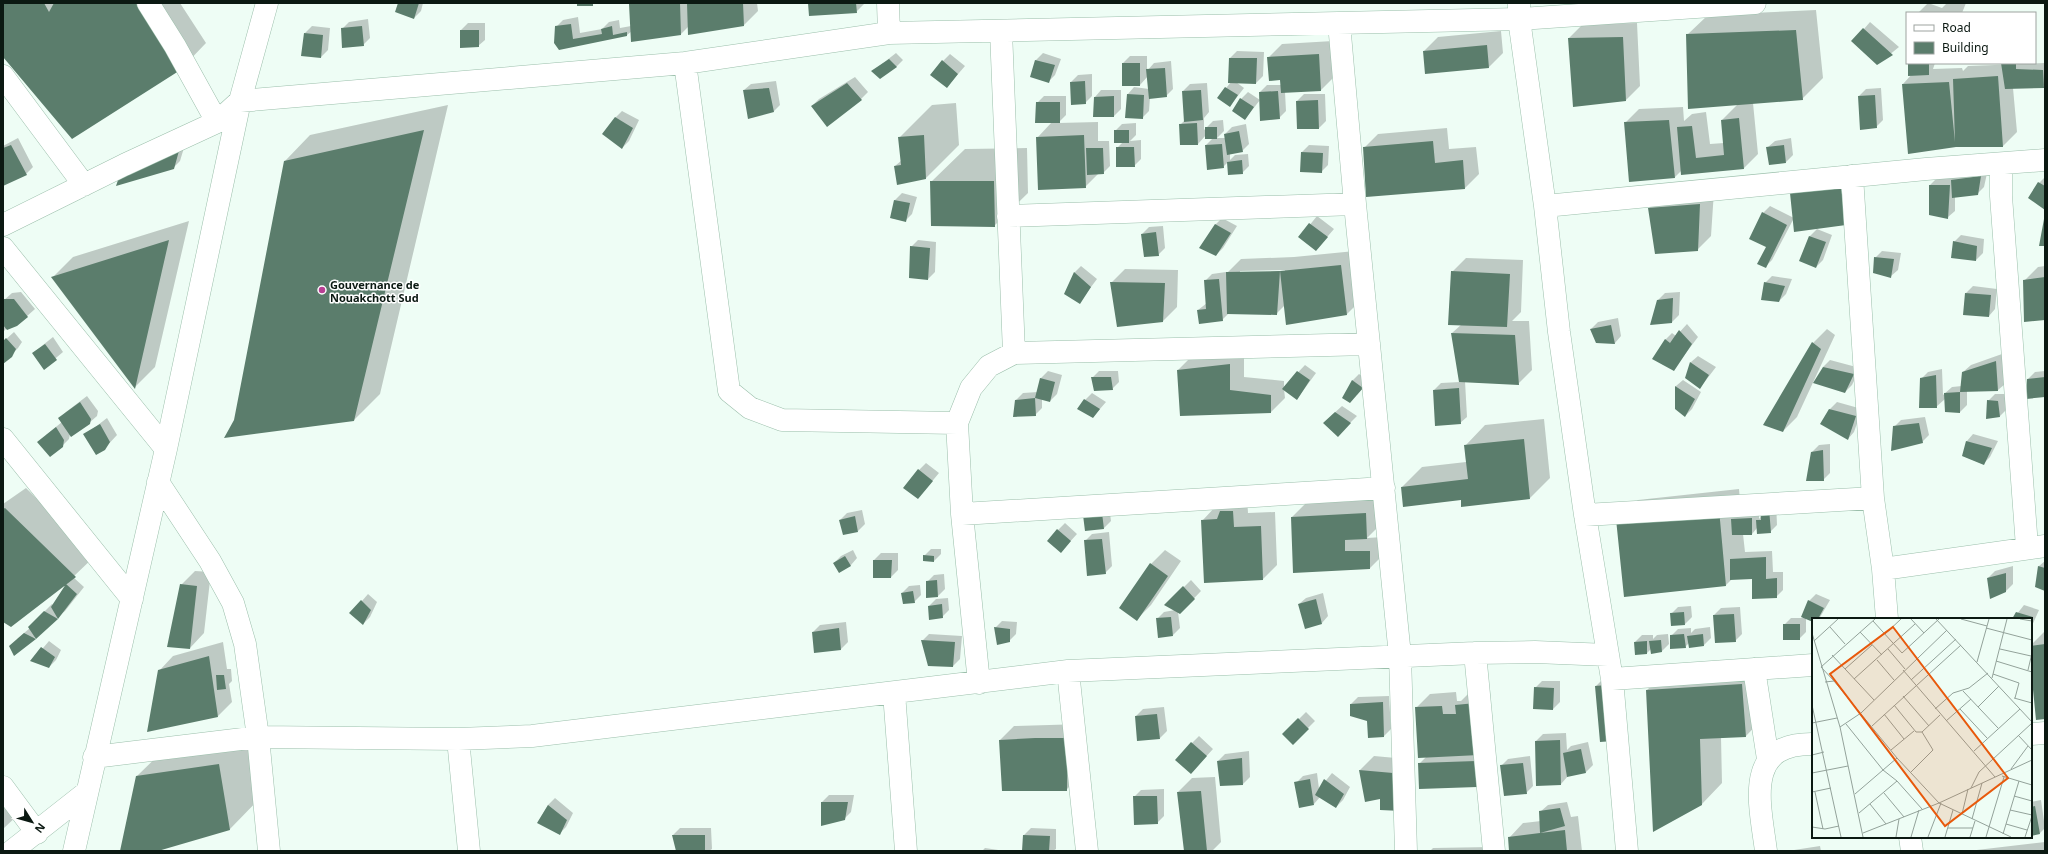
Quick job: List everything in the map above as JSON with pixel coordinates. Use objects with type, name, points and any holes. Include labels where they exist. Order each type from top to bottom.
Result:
[{"type":"street","points":[[148,3],[176,46],[217,122]]},
{"type":"street","points":[[74,851],[94,757],[166,449],[240,101],[267,3]]},
{"type":"street","points":[[888,3],[889,33]]},
{"type":"street","points":[[3,225],[217,122],[240,101],[684,63],[889,33],[1339,23],[1519,11],[1755,3]]},
{"type":"street","points":[[1519,11],[1545,206],[1559,332],[1585,515],[1612,679],[1627,851]]},
{"type":"street","points":[[1339,23],[1355,204],[1400,656],[1406,851]]},
{"type":"street","points":[[1001,30],[1014,353]]},
{"type":"street","points":[[684,63],[729,391],[750,408],[782,420],[957,423]]},
{"type":"street","points":[[3,76],[84,185]]},
{"type":"street","points":[[1545,206],[1852,176],[2045,160]]},
{"type":"street","points":[[1883,569],[2036,546],[2001,196],[2001,164]]},
{"type":"street","points":[[1852,176],[1873,498],[1888,618]]},
{"type":"street","points":[[1008,216],[1355,204]]},
{"type":"street","points":[[3,248],[166,449]]},
{"type":"street","points":[[979,683],[962,514],[957,423],[972,388],[989,366],[1014,353],[1369,344]]},
{"type":"street","points":[[3,439],[132,599]]},
{"type":"street","points":[[158,482],[210,561],[233,603],[245,644],[258,737],[269,851]]},
{"type":"street","points":[[962,514],[1384,488]]},
{"type":"street","points":[[1585,515],[1873,498]]},
{"type":"street","points":[[94,757],[258,737],[458,739],[532,736],[1068,672],[1400,656],[1535,652],[1608,655]]},
{"type":"street","points":[[1475,654],[1494,851]]},
{"type":"street","points":[[1612,679],[1812,665]]},
{"type":"street","points":[[1754,669],[1768,759]]},
{"type":"street","points":[[1068,672],[1088,851]]},
{"type":"street","points":[[894,693],[906,851]]},
{"type":"street","points":[[458,739],[469,851]]},
{"type":"street","points":[[1766,851],[1759,795],[1760,775],[1768,759],[1784,748],[1800,744],[1812,744]]},
{"type":"street","points":[[3,787],[37,833]]},
{"type":"street","points":[[12,851],[37,833],[87,792]]},
{"type":"street","points":[[1910,838],[1912,851]]},
{"type":"building","points":[[3,3],[44,3],[49,12],[54,3],[136,3],[182,69],[72,139],[3,57]]},
{"type":"building","points":[[398,3],[419,3],[414,19],[395,12]]},
{"type":"building","points":[[577,3],[593,3],[593,6],[577,6]]},
{"type":"building","points":[[680,3],[681,35],[631,42],[629,4]]},
{"type":"building","points":[[687,3],[743,3],[744,26],[688,35]]},
{"type":"building","points":[[808,3],[856,3],[857,13],[809,16]]},
{"type":"building","points":[[571,24],[573,39],[602,34],[601,29],[612,26],[613,35],[627,32],[627,36],[559,50],[554,43],[555,26]]},
{"type":"building","points":[[362,26],[364,46],[342,48],[341,28]]},
{"type":"building","points":[[1863,28],[1893,55],[1877,65],[1851,41]]},
{"type":"building","points":[[460,30],[479,30],[479,47],[460,48]]},
{"type":"building","points":[[1796,30],[1803,100],[1688,109],[1686,34]]},
{"type":"building","points":[[304,33],[323,35],[321,58],[301,56]]},
{"type":"building","points":[[1623,37],[1626,101],[1573,107],[1568,38]]},
{"type":"building","points":[[1487,45],[1489,68],[1425,74],[1423,51]]},
{"type":"building","points":[[1319,54],[1321,91],[1281,93],[1280,80],[1269,81],[1267,57]]},
{"type":"building","points":[[1229,58],[1257,58],[1256,84],[1228,83]]},
{"type":"building","points":[[889,59],[897,67],[880,79],[871,71]]},
{"type":"building","points":[[942,60],[958,74],[947,88],[930,75]]},
{"type":"building","points":[[1035,60],[1055,65],[1049,83],[1030,77]]},
{"type":"building","points":[[1122,63],[1140,63],[1140,86],[1122,86]]},
{"type":"building","points":[[1908,64],[1929,64],[1929,75],[1908,76]]},
{"type":"building","points":[[2001,64],[2016,64],[2016,69],[2043,70],[2044,88],[2005,89]]},
{"type":"building","points":[[1165,68],[1167,97],[1149,99],[1146,69]]},
{"type":"building","points":[[1998,76],[2003,147],[1956,147],[1908,154],[1902,84],[1949,82],[1955,142],[1953,79]]},
{"type":"building","points":[[1085,81],[1086,104],[1071,105],[1070,82]]},
{"type":"building","points":[[847,83],[862,100],[827,127],[811,106]]},
{"type":"building","points":[[1225,87],[1238,95],[1230,107],[1217,98]]},
{"type":"building","points":[[769,88],[774,112],[748,119],[743,90]]},
{"type":"building","points":[[1201,90],[1203,120],[1184,122],[1182,91]]},
{"type":"building","points":[[1278,91],[1280,119],[1260,121],[1259,92]]},
{"type":"building","points":[[1127,94],[1144,95],[1143,119],[1125,118]]},
{"type":"building","points":[[1875,95],[1877,128],[1860,130],[1858,96]]},
{"type":"building","points":[[1114,96],[1114,117],[1093,117],[1094,97]]},
{"type":"building","points":[[1240,98],[1254,107],[1245,120],[1232,111]]},
{"type":"building","points":[[1318,100],[1319,129],[1297,129],[1296,101]]},
{"type":"building","points":[[1036,102],[1060,102],[1060,123],[1035,123]]},
{"type":"building","points":[[615,117],[633,128],[622,149],[602,134]]},
{"type":"building","points":[[1739,118],[1744,169],[1681,175],[1677,127],[1692,126],[1696,158],[1724,155],[1721,120]]},
{"type":"building","points":[[1669,120],[1675,178],[1629,182],[1624,122]]},
{"type":"building","points":[[1197,123],[1198,145],[1180,145],[1179,124]]},
{"type":"building","points":[[1205,127],[1217,127],[1217,139],[1205,139]]},
{"type":"building","name":"Gouvernance de Nouakchott Sud","points":[[424,130],[354,421],[224,438],[234,420],[284,161]]},
{"type":"building","points":[[1114,130],[1129,130],[1129,143],[1114,143]]},
{"type":"building","points":[[1239,131],[1243,152],[1227,155],[1224,134]]},
{"type":"building","points":[[924,135],[926,179],[897,185],[894,166],[901,165],[898,137]]},
{"type":"building","points":[[1084,135],[1086,188],[1038,190],[1036,137]]},
{"type":"building","points":[[1433,141],[1435,163],[1463,160],[1465,189],[1366,197],[1363,147]]},
{"type":"building","points":[[1222,144],[1224,168],[1207,170],[1205,145]]},
{"type":"building","points":[[11,145],[27,175],[3,186],[3,148]]},
{"type":"building","points":[[1784,145],[1786,163],[1769,165],[1766,147]]},
{"type":"building","points":[[180,147],[174,169],[116,186],[122,168]]},
{"type":"building","points":[[1116,147],[1134,147],[1135,167],[1116,167]]},
{"type":"building","points":[[1086,148],[1103,148],[1104,174],[1087,175]]},
{"type":"building","points":[[1301,152],[1323,153],[1322,173],[1300,172]]},
{"type":"building","points":[[1242,160],[1243,174],[1228,175],[1227,162]]},
{"type":"building","points":[[1981,176],[1978,195],[1952,198],[1951,180]]},
{"type":"building","points":[[930,181],[994,181],[995,227],[931,226]]},
{"type":"building","points":[[2038,182],[2045,186],[2045,210],[2028,198]]},
{"type":"building","points":[[1929,185],[1950,185],[1948,219],[1929,215]]},
{"type":"building","points":[[1841,187],[1846,225],[1794,232],[1790,193]]},
{"type":"building","points":[[894,200],[910,203],[906,222],[890,218]]},
{"type":"building","points":[[1700,204],[1698,251],[1655,254],[1648,208]]},
{"type":"building","points":[[1762,212],[1787,225],[1766,268],[1757,264],[1766,247],[1749,239]]},
{"type":"building","points":[[2044,219],[2045,246],[2039,246]]},
{"type":"building","points":[[1309,223],[1328,237],[1316,251],[1298,237]]},
{"type":"building","points":[[1215,224],[1231,233],[1216,256],[1199,248]]},
{"type":"building","points":[[1156,232],[1159,256],[1144,257],[1141,234]]},
{"type":"building","points":[[1809,236],[1826,242],[1816,268],[1799,261]]},
{"type":"building","points":[[169,240],[135,389],[51,277]]},
{"type":"building","points":[[1953,241],[1977,246],[1976,261],[1951,258]]},
{"type":"building","points":[[910,246],[930,248],[928,280],[909,278]]},
{"type":"building","points":[[1874,257],[1894,259],[1891,278],[1873,273]]},
{"type":"building","points":[[1341,265],[1347,315],[1286,325],[1280,271]]},
{"type":"building","points":[[1280,271],[1277,315],[1227,314],[1226,272]]},
{"type":"building","points":[[1451,271],[1510,274],[1507,327],[1448,325]]},
{"type":"building","points":[[1074,272],[1091,287],[1080,304],[1064,294]]},
{"type":"building","points":[[2045,277],[2045,320],[2024,322],[2023,280]]},
{"type":"building","points":[[1219,279],[1223,321],[1199,324],[1197,310],[1206,309],[1204,280]]},
{"type":"building","points":[[1110,282],[1165,283],[1163,322],[1117,327]]},
{"type":"building","points":[[1764,282],[1785,286],[1779,302],[1761,300]]},
{"type":"building","points":[[1965,293],[1991,295],[1989,317],[1963,315]]},
{"type":"building","points":[[1673,298],[1672,323],[1650,325],[1657,300]]},
{"type":"building","points":[[4,299],[14,299],[28,317],[17,326],[7,330],[3,325]]},
{"type":"building","points":[[1611,325],[1615,344],[1596,343],[1590,329]]},
{"type":"building","points":[[1679,330],[1692,344],[1674,371],[1652,359],[1665,339],[1670,343]]},
{"type":"building","points":[[1451,333],[1515,335],[1519,385],[1459,382]]},
{"type":"building","points":[[6,338],[16,349],[12,357],[3,364],[3,341]]},
{"type":"building","points":[[1812,342],[1821,349],[1783,432],[1763,425]]},
{"type":"building","points":[[45,344],[57,360],[44,370],[32,353]]},
{"type":"building","points":[[1996,361],[1998,391],[1960,392],[1962,372]]},
{"type":"building","points":[[1690,362],[1709,375],[1700,389],[1685,378]]},
{"type":"building","points":[[1230,364],[1230,390],[1271,395],[1271,413],[1180,416],[1177,370]]},
{"type":"building","points":[[1823,367],[1854,374],[1845,393],[1813,383]]},
{"type":"building","points":[[1297,371],[1310,380],[1297,400],[1282,389]]},
{"type":"building","points":[[1936,375],[1937,408],[1919,408],[1920,378]]},
{"type":"building","points":[[1091,377],[1111,377],[1113,390],[1094,391]]},
{"type":"building","points":[[2045,377],[2045,397],[2026,399],[2027,379]]},
{"type":"building","points":[[1040,378],[1055,382],[1050,402],[1035,398]]},
{"type":"building","points":[[1352,380],[1363,388],[1350,403],[1342,398]]},
{"type":"building","points":[[1675,386],[1695,399],[1685,417],[1675,409]]},
{"type":"building","points":[[1459,388],[1461,424],[1435,426],[1433,390]]},
{"type":"building","points":[[1960,392],[1960,413],[1945,412],[1944,393]]},
{"type":"building","points":[[1035,398],[1036,416],[1013,417],[1015,400]]},
{"type":"building","points":[[1084,399],[1100,409],[1093,418],[1077,409]]},
{"type":"building","points":[[1987,400],[1998,401],[2000,417],[1986,419]]},
{"type":"building","points":[[80,402],[91,419],[90,424],[71,437],[58,418]]},
{"type":"building","points":[[1829,409],[1856,416],[1848,440],[1820,424]]},
{"type":"building","points":[[1335,412],[1351,423],[1338,437],[1323,423]]},
{"type":"building","points":[[1919,423],[1923,443],[1891,451],[1893,426]]},
{"type":"building","points":[[100,424],[110,442],[105,450],[96,455],[83,434]]},
{"type":"building","points":[[56,427],[64,440],[63,447],[50,457],[37,442]]},
{"type":"building","points":[[1524,439],[1530,499],[1461,507],[1461,500],[1403,507],[1401,487],[1468,479],[1464,445]]},
{"type":"building","points":[[1966,441],[1992,448],[1984,465],[1962,456]]},
{"type":"building","points":[[1823,450],[1824,481],[1806,481],[1811,452]]},
{"type":"building","points":[[918,469],[933,481],[918,499],[903,488]]},
{"type":"building","points":[[5,508],[76,577],[11,627],[3,622],[3,509]]},
{"type":"building","points":[[1760,508],[1769,508],[1771,533],[1757,534],[1756,520],[1761,520]]},
{"type":"building","points":[[1719,509],[1726,586],[1624,597],[1616,519]]},
{"type":"building","points":[[1220,511],[1233,511],[1234,527],[1261,526],[1263,580],[1204,583],[1201,520],[1217,519]]},
{"type":"building","points":[[1102,513],[1104,529],[1085,531],[1083,515]]},
{"type":"building","points":[[1366,513],[1367,539],[1345,540],[1345,551],[1370,551],[1370,569],[1293,573],[1291,517]]},
{"type":"building","points":[[855,516],[858,532],[843,535],[839,520]]},
{"type":"building","points":[[1752,518],[1752,535],[1732,535],[1731,519]]},
{"type":"building","points":[[1057,529],[1071,541],[1061,553],[1047,541]]},
{"type":"building","points":[[1102,539],[1106,574],[1087,576],[1084,540]]},
{"type":"building","points":[[923,555],[934,556],[934,562],[923,561]]},
{"type":"building","points":[[845,556],[851,566],[839,573],[833,563]]},
{"type":"building","points":[[1766,557],[1766,579],[1777,578],[1777,598],[1752,599],[1752,579],[1730,580],[1730,559]]},
{"type":"building","points":[[873,560],[892,560],[891,578],[873,578]]},
{"type":"building","points":[[1150,563],[1168,576],[1137,621],[1119,608]]},
{"type":"building","points":[[2038,566],[2045,568],[2045,591],[2035,587]]},
{"type":"building","points":[[2006,573],[2006,592],[1990,599],[1987,578]]},
{"type":"building","points":[[937,580],[938,597],[926,598],[926,581]]},
{"type":"building","points":[[66,584],[77,594],[58,619],[51,607]]},
{"type":"building","points":[[180,584],[197,586],[190,649],[167,647]]},
{"type":"building","points":[[1183,586],[1195,599],[1180,614],[1164,605]]},
{"type":"building","points":[[913,591],[915,603],[903,604],[901,593]]},
{"type":"building","points":[[1316,599],[1322,624],[1305,629],[1298,604]]},
{"type":"building","points":[[361,600],[371,610],[363,625],[349,613]]},
{"type":"building","points":[[1808,600],[1824,608],[1819,618],[1812,618],[1812,622],[1801,617]]},
{"type":"building","points":[[942,604],[943,618],[929,620],[928,606]]},
{"type":"building","points":[[44,611],[58,619],[36,639],[28,627]]},
{"type":"building","points":[[1684,612],[1685,625],[1671,626],[1670,613]]},
{"type":"building","points":[[2016,612],[2033,617],[2032,619],[2013,618]]},
{"type":"building","points":[[1734,614],[1736,642],[1715,643],[1713,615]]},
{"type":"building","points":[[1171,617],[1173,636],[1158,638],[1156,618]]},
{"type":"building","points":[[1783,624],[1800,624],[1800,640],[1783,640]]},
{"type":"building","points":[[994,627],[1010,629],[1010,642],[997,645]]},
{"type":"building","points":[[839,628],[841,650],[814,653],[812,632]]},
{"type":"building","points":[[24,633],[36,639],[14,656],[9,646]]},
{"type":"building","points":[[1684,634],[1686,648],[1670,649],[1670,635]]},
{"type":"building","points":[[1703,634],[1704,646],[1689,648],[1687,636]]},
{"type":"building","points":[[921,640],[955,642],[953,667],[928,666]]},
{"type":"building","points":[[1661,640],[1662,652],[1651,654],[1649,641]]},
{"type":"building","points":[[1647,641],[1647,654],[1635,655],[1634,642]]},
{"type":"building","points":[[2045,644],[2045,719],[2036,720],[2032,679],[2032,646]]},
{"type":"building","points":[[41,647],[55,657],[49,668],[30,661]]},
{"type":"building","points":[[209,656],[218,717],[147,732],[158,670]]},
{"type":"building","points":[[216,675],[224,675],[226,689],[217,690]]},
{"type":"building","points":[[1742,684],[1746,737],[1700,739],[1702,805],[1653,832],[1646,690]]},
{"type":"building","points":[[1607,685],[1613,741],[1600,742],[1595,686]]},
{"type":"building","points":[[1534,687],[1554,688],[1553,710],[1533,709]]},
{"type":"building","points":[[1383,702],[1384,737],[1368,738],[1367,721],[1350,716],[1350,704]]},
{"type":"building","points":[[1476,703],[1479,755],[1418,758],[1415,707],[1442,706],[1443,714],[1456,714],[1455,705]]},
{"type":"building","points":[[1157,714],[1160,739],[1137,741],[1135,716]]},
{"type":"building","points":[[1298,718],[1309,729],[1293,745],[1282,734]]},
{"type":"building","points":[[1068,738],[1067,791],[1002,791],[999,740]]},
{"type":"building","points":[[1560,740],[1561,785],[1536,786],[1535,741]]},
{"type":"building","points":[[1191,742],[1207,756],[1191,774],[1175,760]]},
{"type":"building","points":[[1581,749],[1586,773],[1567,777],[1563,753]]},
{"type":"building","points":[[1242,758],[1243,785],[1220,786],[1217,761]]},
{"type":"building","points":[[1476,761],[1477,787],[1419,789],[1418,763]]},
{"type":"building","points":[[1523,763],[1527,794],[1504,796],[1500,765]]},
{"type":"building","points":[[219,764],[230,830],[158,851],[120,851],[136,776]]},
{"type":"building","points":[[1359,770],[1393,773],[1402,811],[1380,810],[1380,799],[1365,802]]},
{"type":"building","points":[[1310,779],[1314,805],[1299,808],[1294,782]]},
{"type":"building","points":[[1324,779],[1344,794],[1336,808],[1315,795]]},
{"type":"building","points":[[1201,791],[1207,851],[1184,851],[1177,792]]},
{"type":"building","points":[[1133,796],[1157,796],[1158,824],[1134,825]]},
{"type":"building","points":[[821,802],[848,802],[845,820],[821,826]]},
{"type":"building","points":[[548,805],[567,820],[560,835],[537,823]]},
{"type":"building","points":[[2035,806],[2040,834],[2032,836],[2032,807]]},
{"type":"building","points":[[1560,808],[1565,826],[1540,833],[1539,811]]},
{"type":"building","points":[[1565,830],[1567,851],[1509,851],[1508,837]]},
{"type":"building","points":[[672,835],[705,835],[705,851],[676,851]]},
{"type":"building","points":[[1023,835],[1050,836],[1049,851],[1022,851]]},
{"type":"place","name":"Gouvernance de Nouakchott Sud","points":[[322,290]]}]
